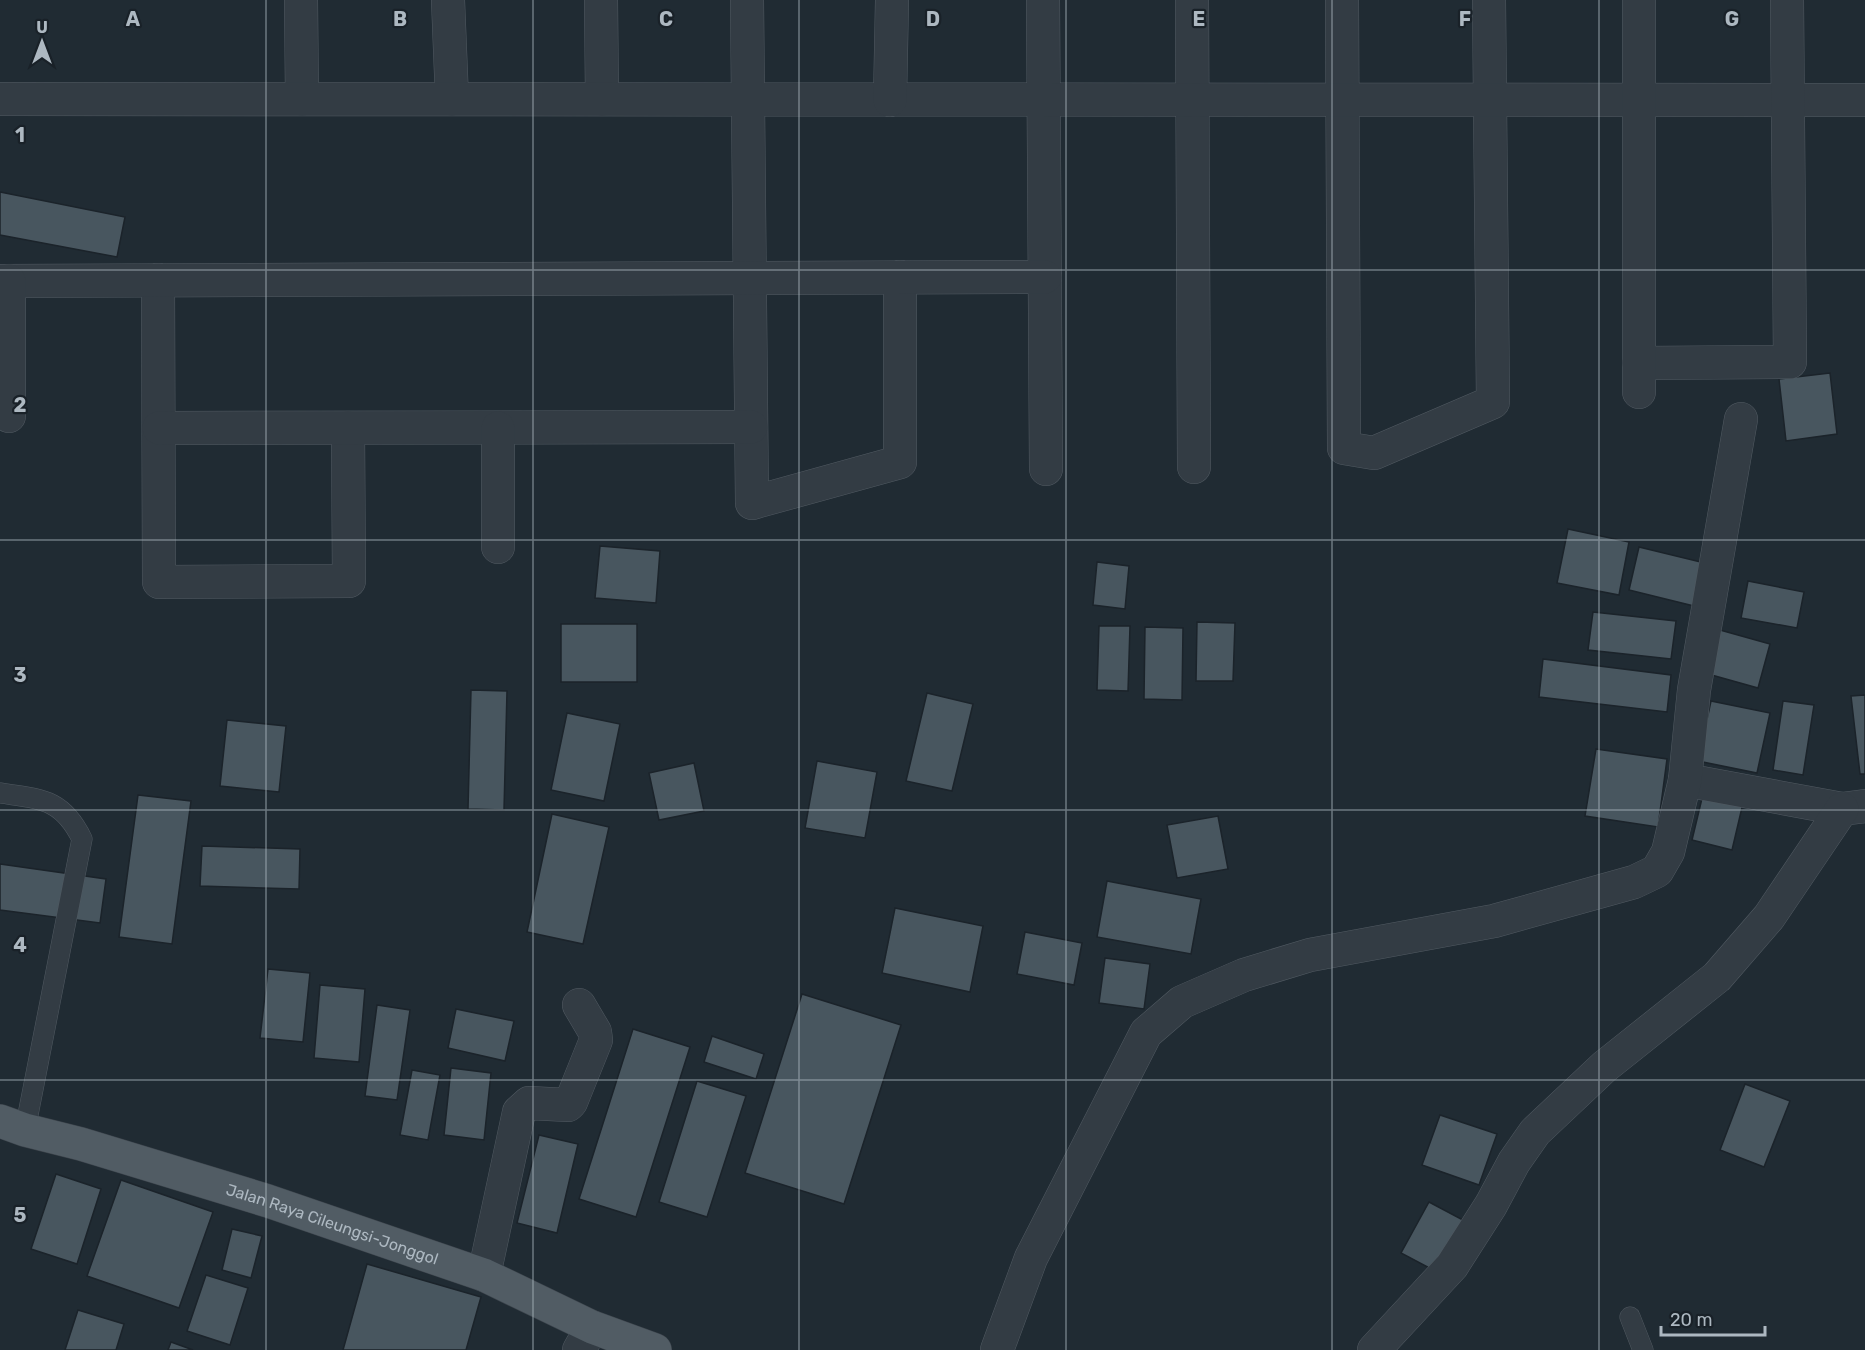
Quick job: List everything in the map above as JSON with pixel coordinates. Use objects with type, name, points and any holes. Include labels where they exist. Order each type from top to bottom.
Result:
[{"type":"main road","name":"Jalan Raya Cileungsi-Jonggol","points":[[13,1125],[268,1201],[484,1275],[586,1339],[655,1350]]},
{"type":"street","points":[[301,0],[302,99]]},
{"type":"street","points":[[448,0],[452,99]]},
{"type":"street","points":[[601,0],[602,99]]},
{"type":"street","points":[[747,0],[752,503],[900,462],[900,278]]},
{"type":"street","points":[[890,100],[892,0]]},
{"type":"street","points":[[1043,0],[1046,469]]},
{"type":"street","points":[[1192,0],[1194,467]]},
{"type":"street","points":[[1342,0],[1344,448],[1374,453],[1493,402],[1489,0]]},
{"type":"street","points":[[1640,0],[1639,378],[1790,362],[1787,0]]},
{"type":"street","points":[[0,99],[1865,100]]},
{"type":"street","points":[[9,416],[4,281],[1045,277]]},
{"type":"street","points":[[158,280],[159,582],[349,581],[348,428]]},
{"type":"street","points":[[997,1350],[1031,1258],[1146,1033],[1182,1002],[1244,975],[1310,955],[1494,921],[1634,882],[1657,871],[1668,852],[1685,780],[1694,690],[1741,419]]},
{"type":"street","points":[[159,428],[751,427]]},
{"type":"street","points":[[498,428],[498,548]]},
{"type":"street","points":[[1374,1350],[1452,1266],[1491,1205],[1514,1162],[1535,1132],[1604,1067],[1717,977],[1769,917],[1853,808],[1685,780]]},
{"type":"street","points":[[484,1275],[519,1112],[529,1103],[568,1105],[596,1040],[596,1032],[579,1005]]},
{"type":"lane","points":[[0,793],[45,800],[63,812],[76,827],[82,839],[13,1125]]},
{"type":"lane","points":[[1630,1317],[1643,1350]]},
{"type":"building","points":[[0,192],[125,217],[117,257],[0,235]]},
{"type":"building","points":[[1830,373],[1837,434],[1786,441],[1779,379]]},
{"type":"building","points":[[1568,529],[1629,542],[1619,595],[1557,583]]},
{"type":"building","points":[[600,546],[660,551],[656,603],[595,598]]},
{"type":"building","points":[[1639,547],[1709,564],[1698,607],[1629,590]]},
{"type":"building","points":[[1097,562],[1129,566],[1125,609],[1093,605]]},
{"type":"building","points":[[1748,581],[1804,592],[1797,628],[1741,618]]},
{"type":"building","points":[[1593,612],[1676,621],[1671,659],[1588,650]]},
{"type":"building","points":[[1197,622],[1235,623],[1233,681],[1196,681]]},
{"type":"building","points":[[561,624],[637,624],[637,682],[561,682]]},
{"type":"building","points":[[1099,626],[1130,626],[1128,691],[1097,690]]},
{"type":"building","points":[[1145,627],[1183,628],[1182,700],[1144,699]]},
{"type":"building","points":[[1720,630],[1770,644],[1758,688],[1708,674]]},
{"type":"building","points":[[1543,659],[1671,675],[1667,712],[1539,697]]},
{"type":"building","points":[[471,690],[507,691],[504,810],[468,809]]},
{"type":"building","points":[[927,693],[973,704],[952,791],[906,781]]},
{"type":"building","points":[[1865,695],[1865,774],[1860,774],[1851,696]]},
{"type":"building","points":[[1711,701],[1770,713],[1757,773],[1698,761]]},
{"type":"building","points":[[1783,701],[1814,705],[1803,775],[1773,770]]},
{"type":"building","points":[[567,713],[620,724],[604,801],[551,790]]},
{"type":"building","points":[[227,720],[286,726],[279,792],[220,786]]},
{"type":"building","points":[[1596,749],[1667,759],[1658,827],[1585,816]]},
{"type":"building","points":[[817,761],[877,772],[865,838],[805,828]]},
{"type":"building","points":[[694,763],[704,811],[659,820],[649,773]]},
{"type":"building","points":[[1704,790],[1744,799],[1732,850],[1692,840]]},
{"type":"building","points":[[138,795],[191,801],[172,944],[119,937]]},
{"type":"building","points":[[552,814],[609,827],[583,944],[527,932]]},
{"type":"building","points":[[1218,816],[1228,869],[1177,878],[1167,825]]},
{"type":"building","points":[[202,846],[300,849],[299,889],[200,886]]},
{"type":"building","points":[[0,864],[106,879],[100,923],[0,910]]},
{"type":"building","points":[[1107,881],[1201,899],[1191,954],[1097,937]]},
{"type":"building","points":[[895,908],[983,926],[970,992],[882,973]]},
{"type":"building","points":[[1025,932],[1082,943],[1074,985],[1017,974]]},
{"type":"building","points":[[1105,958],[1150,964],[1144,1009],[1099,1003]]},
{"type":"building","points":[[268,969],[310,973],[303,1042],[260,1038]]},
{"type":"building","points":[[320,985],[365,989],[359,1062],[314,1058]]},
{"type":"building","points":[[802,994],[901,1025],[844,1204],[745,1173]]},
{"type":"building","points":[[377,1005],[410,1010],[397,1100],[365,1096]]},
{"type":"building","points":[[456,1009],[514,1021],[505,1061],[448,1048]]},
{"type":"building","points":[[633,1029],[690,1047],[636,1217],[579,1199]]},
{"type":"building","points":[[712,1036],[764,1054],[756,1079],[704,1062]]},
{"type":"building","points":[[451,1068],[491,1073],[484,1140],[444,1135]]},
{"type":"building","points":[[412,1070],[440,1075],[428,1140],[400,1135]]},
{"type":"building","points":[[697,1081],[746,1096],[707,1217],[659,1202]]},
{"type":"building","points":[[1745,1084],[1790,1101],[1764,1167],[1720,1150]]},
{"type":"building","points":[[1440,1115],[1497,1134],[1479,1185],[1422,1165]]},
{"type":"building","points":[[539,1135],[578,1144],[557,1233],[517,1223]]},
{"type":"building","points":[[56,1174],[101,1189],[77,1264],[31,1249]]},
{"type":"building","points":[[121,1180],[213,1212],[179,1308],[87,1276]]},
{"type":"building","points":[[1429,1202],[1463,1220],[1435,1271],[1401,1253]]},
{"type":"building","points":[[232,1229],[262,1236],[251,1278],[222,1270]]},
{"type":"building","points":[[367,1264],[481,1297],[466,1350],[343,1350]]},
{"type":"building","points":[[206,1275],[248,1288],[230,1345],[187,1331]]},
{"type":"building","points":[[78,1310],[124,1324],[116,1350],[65,1350]]},
{"type":"building","points":[[171,1342],[193,1350],[168,1350]]}]
